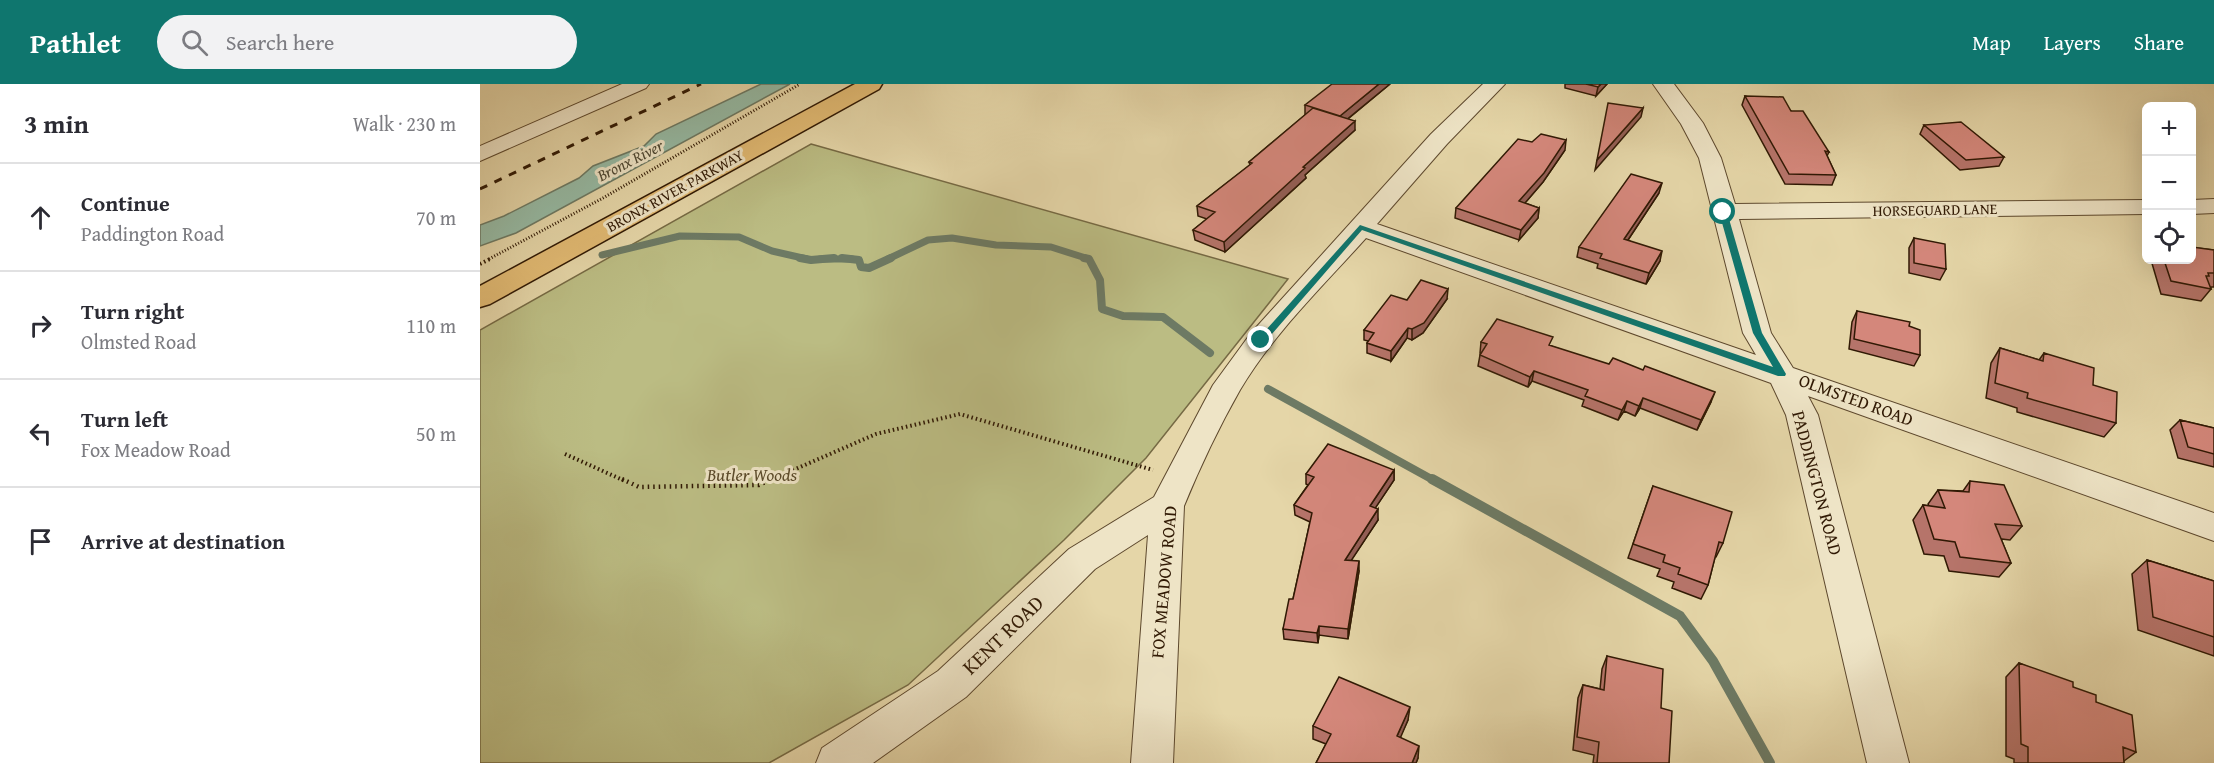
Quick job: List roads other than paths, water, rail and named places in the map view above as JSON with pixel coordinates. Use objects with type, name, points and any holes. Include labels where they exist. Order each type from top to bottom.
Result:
[{"type":"highway","name":"BRONX RIVER PARKWAY","points":[[480,278],[842,84]]},
{"type":"highway","name":"BRONX RIVER PARKWAY","points":[[480,298],[870,84]]},
{"type":"street","points":[[480,154],[639,84]]},
{"type":"street","name":"FOX MEADOW ROAD","points":[[1152,763],[1173,492],[1228,386],[1261,340],[1439,140],[1495,84]]},
{"type":"street","name":"PADDINGTON ROAD","points":[[1663,84],[1692,123],[1710,158],[1757,333],[1782,374],[1802,416],[1888,763]]},
{"type":"street","points":[[2196,207],[2214,206]]},
{"type":"street","name":"HORSEGUARD LANE","points":[[1723,212],[2142,207]]},
{"type":"street","name":"OLMSTED ROAD","points":[[1360,227],[2214,527]]},
{"type":"street","name":"KENT ROAD","points":[[837,763],[952,684],[1082,559],[1173,492]]},
{"type":"water","name":"Bronx River","points":[[761,84],[790,84],[516,233],[480,246],[480,225],[504,216],[579,178],[593,166],[644,146],[656,134]]},
{"type":"waterway","points":[[602,255],[680,236],[739,237],[772,251],[807,259]]},
{"type":"waterway","points":[[888,259],[928,240],[952,238],[996,245],[1051,247],[1089,259]]},
{"type":"waterway","points":[[800,258],[822,259]]},
{"type":"waterway","points":[[822,259],[834,258]]},
{"type":"waterway","points":[[842,258],[850,259]]},
{"type":"waterway","points":[[850,259],[859,260],[861,267],[869,268],[891,258]]},
{"type":"waterway","points":[[1084,258],[1089,259]]},
{"type":"waterway","points":[[822,259],[850,259]]},
{"type":"waterway","points":[[1089,259],[1100,280],[1102,309],[1123,316],[1163,317],[1210,353]]},
{"type":"waterway","points":[[1268,389],[1435,481]]},
{"type":"waterway","points":[[1432,479],[1680,616],[1713,661],[1770,763]]},
{"type":"railway","points":[[480,189],[701,84]]},
{"type":"park label","name":"Butler Woods","points":[[752,475]]}]
